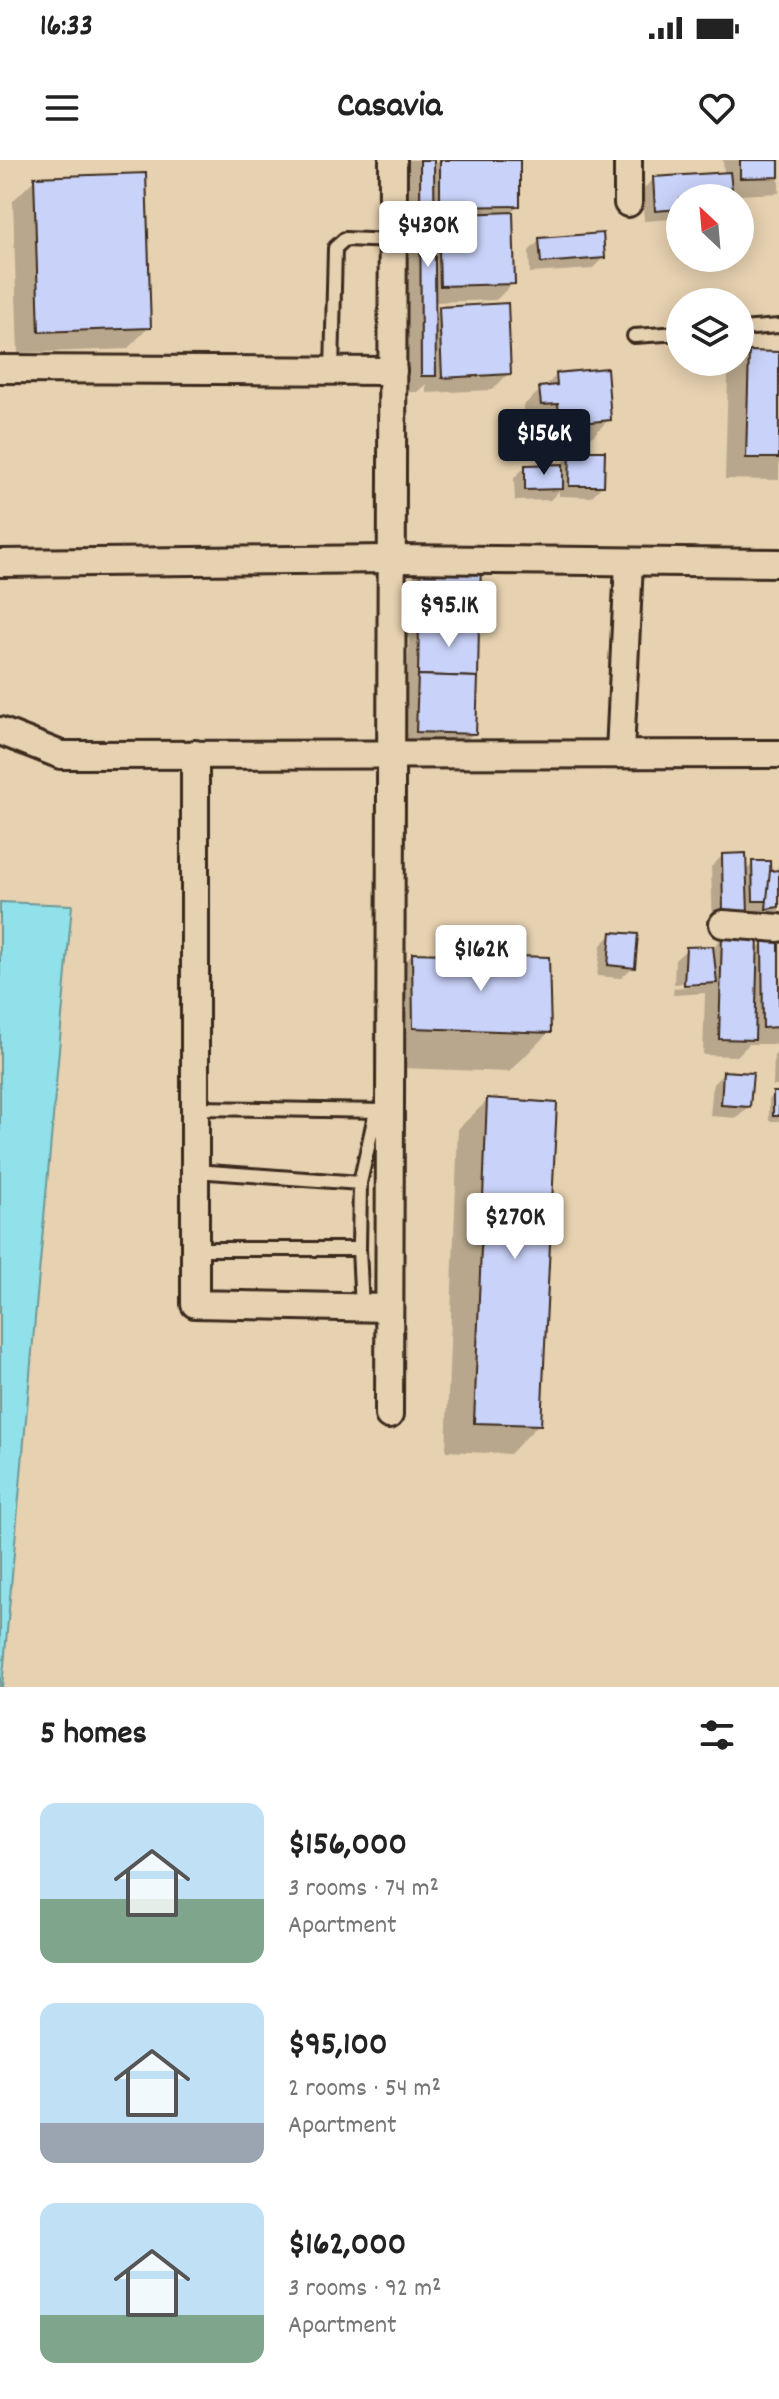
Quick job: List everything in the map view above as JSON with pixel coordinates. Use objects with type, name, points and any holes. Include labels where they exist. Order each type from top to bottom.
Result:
[{"type":"street","points":[[389,1415],[383,1111],[391,752],[393,160]]},
{"type":"street","points":[[628,160],[628,203]]},
{"type":"street","points":[[0,369],[393,371]]},
{"type":"street","points":[[0,563],[392,559],[779,563]]},
{"type":"street","points":[[620,753],[629,562]]},
{"type":"street","points":[[0,731],[61,755],[391,752],[779,754]]},
{"type":"street","points":[[195,754],[195,1304],[389,1308]]},
{"type":"street","points":[[723,924],[779,928]]},
{"type":"lane","points":[[332,371],[335,248],[345,239],[393,241]]},
{"type":"lane","points":[[754,328],[779,326]]},
{"type":"lane","points":[[634,336],[666,334]]},
{"type":"lane","points":[[195,1108],[383,1111],[360,1183],[362,1308]]},
{"type":"lane","points":[[195,1171],[360,1183]]},
{"type":"lane","points":[[195,1249],[359,1249]]},
{"type":"water","points":[[0,902],[72,905],[2,1687],[0,1687]]},
{"type":"building","points":[[420,160],[434,160],[436,376],[421,376]]},
{"type":"building","points":[[440,160],[520,160],[520,206],[440,207]]},
{"type":"building","points":[[740,160],[779,160],[779,177],[740,178]]},
{"type":"building","points":[[730,172],[731,184],[666,184],[666,210],[655,211],[653,177]]},
{"type":"building","points":[[146,173],[151,328],[39,332],[34,177]]},
{"type":"building","points":[[513,212],[515,284],[440,286],[438,215]]},
{"type":"building","points":[[603,233],[605,258],[541,263],[539,238]]},
{"type":"building","points":[[508,303],[511,374],[442,378],[439,307]]},
{"type":"building","points":[[754,351],[779,352],[779,458],[746,458],[748,376],[754,376]]},
{"type":"building","points":[[607,368],[611,420],[560,425],[558,404],[541,405],[539,387],[557,385],[556,373]]},
{"type":"building","points":[[570,451],[605,451],[604,486],[569,486]]},
{"type":"building","points":[[563,464],[563,489],[525,490],[525,465]]},
{"type":"building","points":[[421,566],[481,568],[479,623],[419,622]]},
{"type":"building","points":[[419,622],[479,623],[478,677],[418,675]]},
{"type":"building","points":[[418,675],[478,677],[476,734],[416,732]]},
{"type":"building","points":[[746,853],[748,914],[723,915],[722,854]]},
{"type":"building","points":[[752,861],[770,861],[771,901],[753,901]]},
{"type":"building","points":[[779,870],[779,907],[766,909],[770,871]]},
{"type":"building","points":[[611,932],[638,934],[635,968],[608,965]]},
{"type":"building","points":[[722,935],[758,936],[755,1040],[719,1039]]},
{"type":"building","points":[[762,941],[779,941],[779,1027],[763,1028]]},
{"type":"building","points":[[713,946],[717,983],[684,985],[686,947]]},
{"type":"building","points":[[412,953],[549,957],[551,1033],[413,1028]]},
{"type":"building","points":[[723,1071],[753,1073],[750,1107],[721,1105]]},
{"type":"building","points":[[773,1092],[779,1092],[779,1116],[773,1116]]},
{"type":"building","points":[[487,1098],[557,1103],[541,1425],[474,1423]]}]
